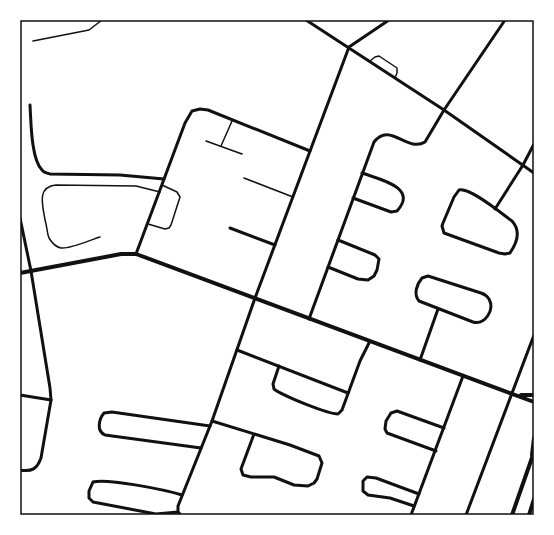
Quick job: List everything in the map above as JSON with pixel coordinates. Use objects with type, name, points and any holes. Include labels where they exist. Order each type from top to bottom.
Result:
[{"type":"street","points":[[306,20],[444,110],[534,173]]},
{"type":"street","points":[[182,495],[156,488],[102,481],[91,483],[89,491],[89,498],[93,502],[156,514],[180,514],[178,506],[212,421],[255,298],[349,47],[389,20]]},
{"type":"street","points":[[309,319],[374,142],[380,136],[386,134],[411,144],[422,144],[428,138],[444,110],[505,20]]},
{"type":"street","points":[[30,105],[35,154],[40,168],[44,173],[120,175],[164,179]]},
{"type":"street","points":[[136,254],[185,123],[192,111],[200,109],[208,110],[310,151]]},
{"type":"street","points":[[495,209],[523,165],[534,144]]},
{"type":"street","points":[[353,198],[391,212],[396,211],[401,205],[403,196],[399,188],[393,184],[362,173]]},
{"type":"street","points":[[459,190],[470,192],[495,209],[512,221],[517,228],[517,236],[514,246],[508,254],[499,253],[444,233],[442,226],[443,223],[454,197],[459,190]]},
{"type":"street","points":[[20,218],[31,271],[48,372],[51,400],[42,452],[38,466],[36,469],[20,470]]},
{"type":"street","points":[[230,228],[275,245]]},
{"type":"street","points":[[328,267],[368,280],[374,276],[379,267],[379,259],[375,255],[338,240]]},
{"type":"street","points":[[20,272],[121,254],[136,254],[534,402]]},
{"type":"street","points":[[424,277],[432,277],[481,293],[486,296],[490,303],[489,313],[486,319],[480,323],[473,322],[438,309],[417,299],[416,290],[419,281],[424,277]]},
{"type":"street","points":[[420,360],[438,309]]},
{"type":"street","points":[[466,515],[534,335]]},
{"type":"street","points":[[279,366],[273,384],[274,390],[335,414],[342,410],[360,361],[370,341]]},
{"type":"street","points":[[237,350],[348,393]]},
{"type":"street","points":[[411,515],[464,376]]},
{"type":"street","points":[[20,395],[51,400]]},
{"type":"street","points":[[518,395],[534,395]]},
{"type":"street","points":[[436,451],[387,433],[385,429],[386,421],[391,413],[397,411],[444,428]]},
{"type":"street","points":[[201,448],[105,435],[100,431],[99,422],[104,413],[112,412],[210,426]]},
{"type":"street","points":[[212,421],[290,445],[318,456],[322,461],[322,467],[314,483],[308,486],[300,486],[274,477],[251,477],[243,475],[241,470],[242,464],[254,434]]},
{"type":"street","points":[[532,459],[534,438]]},
{"type":"street","points":[[512,515],[534,452]]},
{"type":"street","points":[[414,506],[390,498],[368,495],[363,492],[363,481],[367,477],[376,478],[419,494]]},
{"type":"street","points":[[529,515],[534,501]]},
{"type":"lane","points":[[33,41],[89,30],[102,20]]},
{"type":"lane","points":[[370,61],[379,56],[397,68],[398,70],[395,78]]},
{"type":"lane","points":[[222,146],[233,119]]},
{"type":"lane","points":[[206,141],[242,154]]},
{"type":"lane","points":[[244,178],[293,197]]},
{"type":"lane","points":[[100,237],[62,248],[52,243],[49,237],[42,202],[42,195],[46,189],[52,185],[136,186],[160,192]]},
{"type":"lane","points":[[147,224],[165,229],[171,226],[180,198],[179,194],[162,185]]}]
